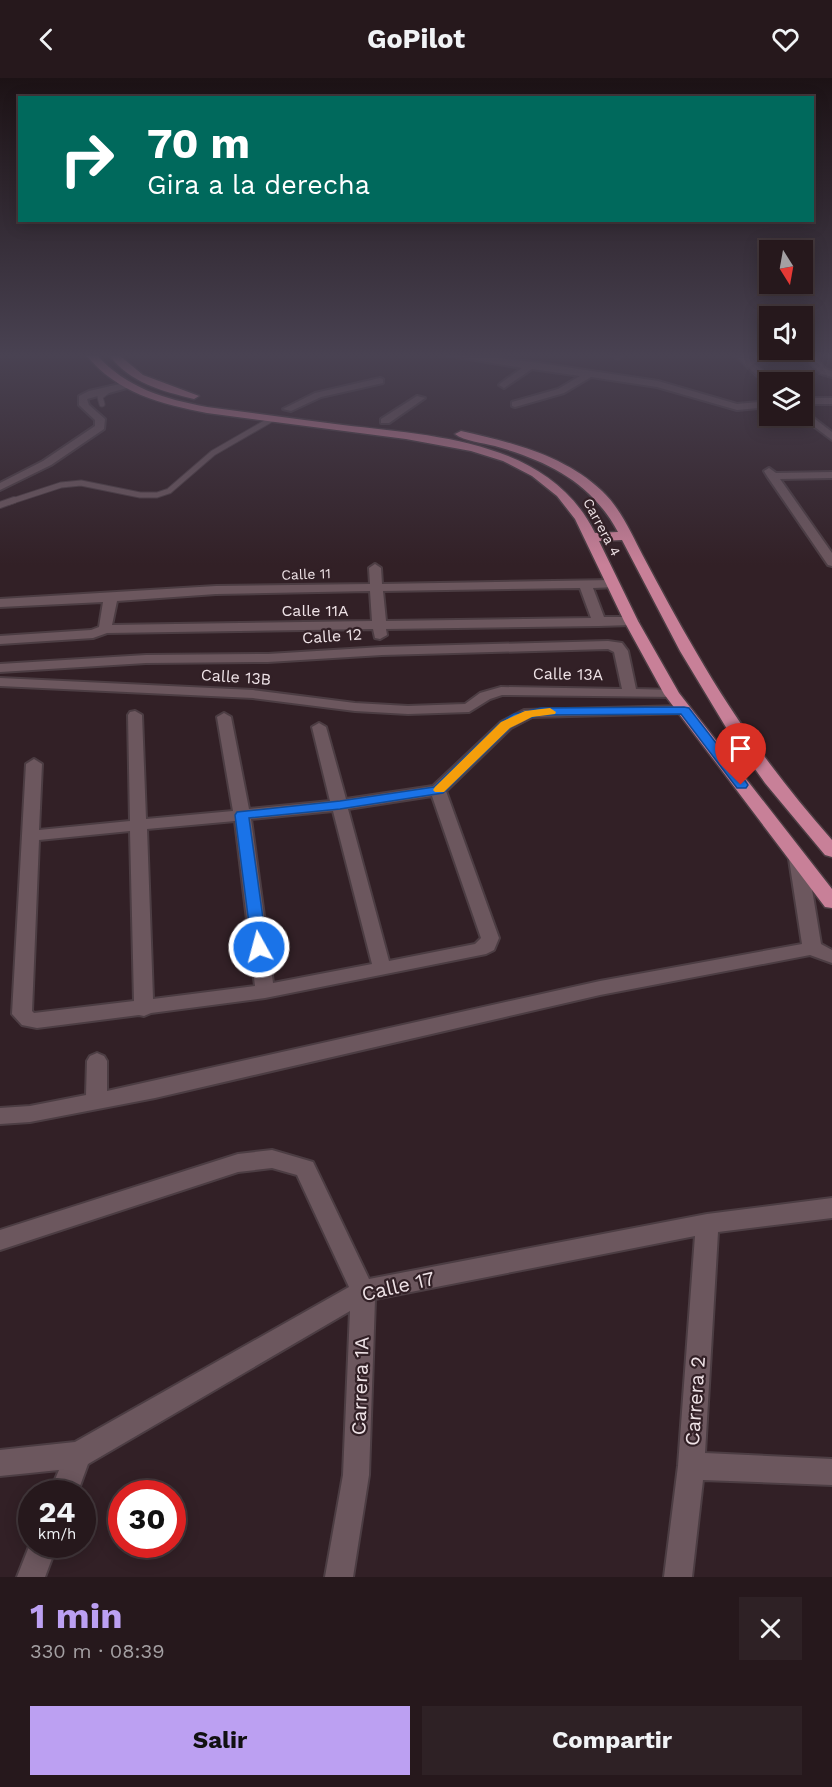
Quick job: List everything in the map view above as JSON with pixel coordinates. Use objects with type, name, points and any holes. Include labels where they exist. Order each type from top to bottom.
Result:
[{"type":"highway","name":"Carrera 4","points":[[318,425],[452,443],[502,458],[536,474],[561,492],[572,504],[591,537],[631,621],[679,703],[832,902]]},
{"type":"highway","name":"Carrera 4","points":[[408,425],[472,436],[515,448],[554,463],[579,477],[598,492],[611,508],[670,619],[738,734],[776,785],[832,851]]},
{"type":"highway","points":[[591,537],[626,536]]},
{"type":"street","points":[[0,487],[47,463],[100,425]]},
{"type":"street","points":[[818,425],[832,437]]},
{"type":"street","points":[[832,475],[771,473],[832,562]]},
{"type":"street","points":[[819,542],[832,541]]},
{"type":"street","points":[[375,567],[382,651]]},
{"type":"street","points":[[585,584],[599,622]]},
{"type":"street","name":"Calle 11","points":[[0,603],[216,590],[613,584]]},
{"type":"street","points":[[97,661],[99,632],[111,596]]},
{"type":"street","name":"Calle 11A","points":[[0,640],[99,632],[631,621]]},
{"type":"street","name":"Calle 12","points":[[0,668],[97,661],[268,658],[382,651],[608,645],[617,646],[621,651],[630,693]]},
{"type":"street","name":"Calle 13B","points":[[0,682],[253,694],[356,707],[408,710],[469,708]]},
{"type":"street","name":"Calle 13A","points":[[469,708],[485,696],[501,691],[630,693],[679,703]]},
{"type":"street","points":[[32,836],[340,805],[438,790],[506,725],[518,717],[541,712],[624,710],[646,713],[679,703]]},
{"type":"street","points":[[135,716],[144,1009]]},
{"type":"street","points":[[224,717],[242,815],[265,991]]},
{"type":"street","points":[[319,727],[382,968]]},
{"type":"street","points":[[34,764],[22,1014],[29,1020],[37,1021],[144,1009],[265,991],[478,950],[487,946],[490,938],[438,790]]},
{"type":"street","points":[[798,859],[812,948]]},
{"type":"street","points":[[0,1116],[30,1114],[155,1090],[600,988],[812,948],[832,957]]},
{"type":"street","points":[[96,1101],[97,1061]]},
{"type":"street","name":"Carrera 1A","points":[[0,1240],[238,1163],[272,1158],[304,1168],[363,1291],[356,1475],[339,1577]]},
{"type":"street","name":"Calle 17","points":[[0,1464],[78,1455],[363,1291],[707,1224],[832,1208]]},
{"type":"street","name":"Carrera 2","points":[[678,1577],[691,1466],[707,1224]]},
{"type":"street","points":[[68,1480],[78,1455]]},
{"type":"street","points":[[691,1466],[832,1472]]},
{"type":"street","points":[[31,1577],[38,1558]]},
{"type":"lane","points":[[0,505],[61,485],[81,483],[140,495],[157,495],[169,491],[213,453],[262,425]]},
{"type":"slow traffic","points":[[440,790],[506,725],[529,713],[550,712]]},
{"type":"route","points":[[259,947],[242,815],[340,805],[438,790],[443,788],[506,725],[529,713],[684,711],[741,785]]}]
